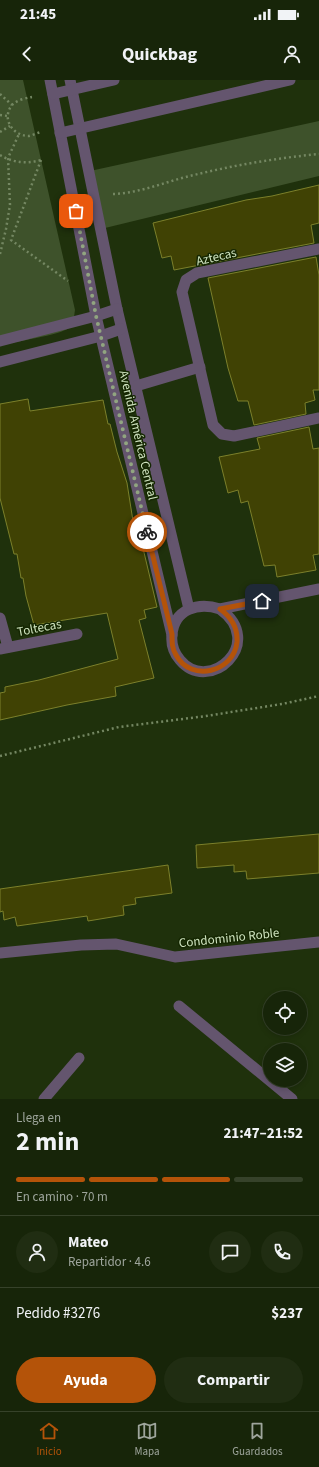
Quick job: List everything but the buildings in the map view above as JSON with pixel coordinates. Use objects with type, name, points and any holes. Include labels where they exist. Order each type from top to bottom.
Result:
[{"type":"street","points":[[51,88],[114,80]]},
{"type":"street","points":[[59,130],[79,129],[290,80]]},
{"type":"street","name":"Avenida América Central","points":[[71,85],[117,309],[189,609]]},
{"type":"street","name":"Avenida América Central","points":[[51,88],[94,299],[96,316],[172,634],[172,646],[176,656],[183,664],[193,670],[204,672],[215,670],[224,665],[232,657],[237,646],[238,636],[235,624],[229,615],[220,609]]},
{"type":"street","name":"Aztecas","points":[[319,249],[197,273],[186,280],[182,292],[213,425],[222,434],[234,436],[319,418]]},
{"type":"street","points":[[0,341],[96,316],[117,309]]},
{"type":"street","points":[[0,362],[101,336],[122,329]]},
{"type":"street","points":[[136,386],[200,367]]},
{"type":"street","points":[[172,634],[175,624],[181,615],[189,609],[200,606],[210,606],[220,609],[319,589]]},
{"type":"street","name":"Toltecas","points":[[0,618],[4,648],[76,634]]},
{"type":"street","name":"Condominio Roble","points":[[0,953],[81,945],[116,944],[175,957],[319,942]]},
{"type":"street","points":[[179,1006],[292,1099]]},
{"type":"street","points":[[44,1099],[79,1058]]},
{"type":"path","points":[[51,88],[12,105],[8,116],[10,126],[19,134],[29,136],[59,130]]},
{"type":"path","points":[[0,94],[12,105]]},
{"type":"path","points":[[0,115],[8,116]]},
{"type":"path","points":[[0,132],[10,126]]},
{"type":"path","points":[[0,254],[10,205],[8,158],[19,134]]},
{"type":"path","points":[[0,155],[18,162],[31,163],[64,152]]},
{"type":"path","points":[[91,187],[100,194],[124,193],[153,187],[183,177],[219,169],[319,154]]},
{"type":"path","points":[[41,160],[12,240],[94,299]]},
{"type":"path","points":[[0,756],[119,727],[282,704],[319,696]]},
{"type":"green space","points":[[0,80],[23,80],[75,310],[72,324],[64,331],[47,336],[0,345]]},
{"type":"green space","points":[[319,121],[319,176],[105,228],[90,171]]},
{"type":"way so far","points":[[76,211],[94,299],[96,316],[147,532]]},
{"type":"route","points":[[147,532],[172,634],[172,646],[176,656],[183,664],[193,670],[204,672],[215,670],[224,665],[232,657],[237,646],[238,636],[235,624],[229,615],[220,609],[262,601]]}]
